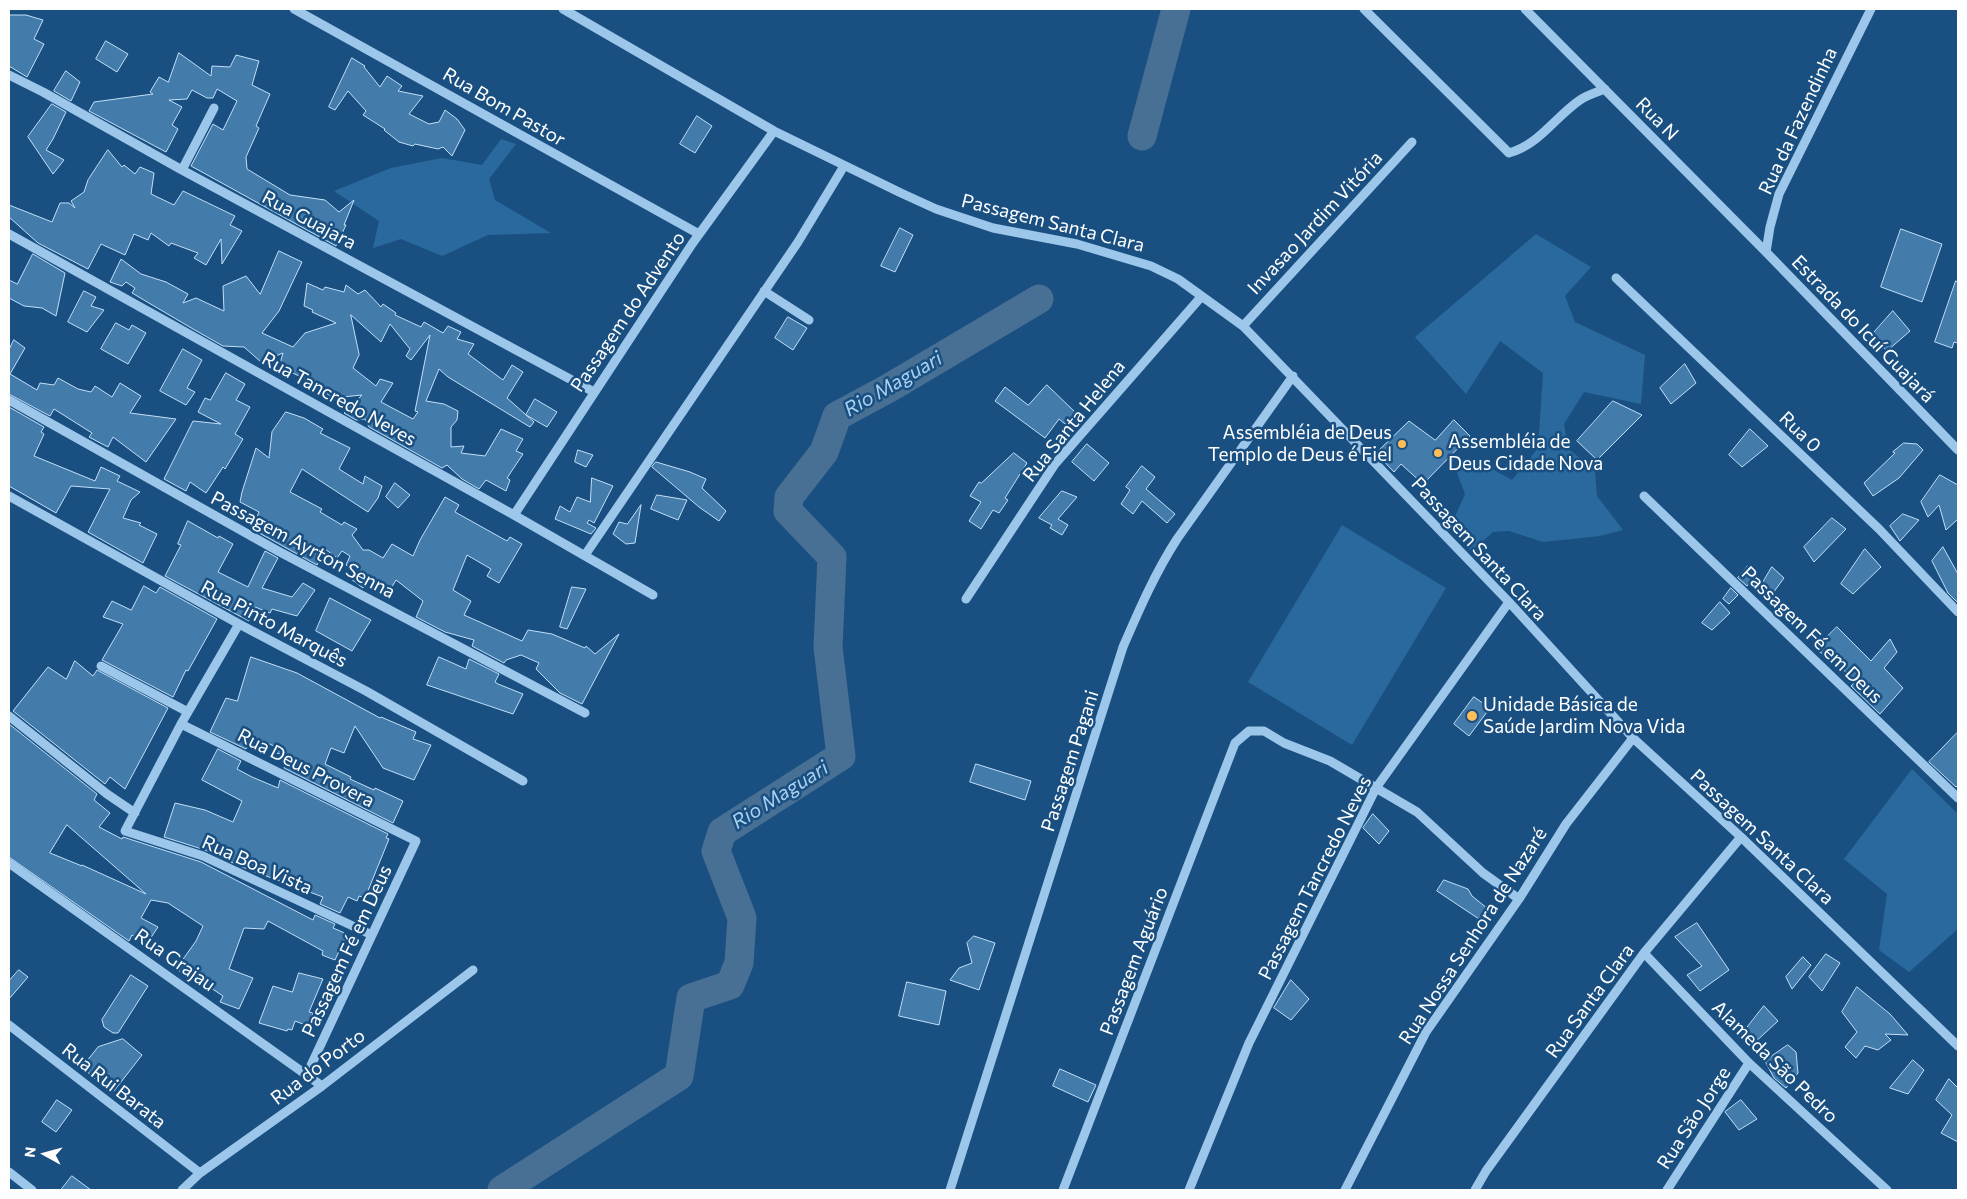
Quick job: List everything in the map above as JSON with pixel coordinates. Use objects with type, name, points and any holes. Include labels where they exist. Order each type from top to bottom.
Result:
[{"type":"street","name":"Rua Bom Pastor","points":[[294,9],[699,234]]},
{"type":"street","name":"Passagem Santa Clara","points":[[563,9],[774,130],[844,166],[936,209],[985,225],[1077,244],[1152,266],[1178,279],[1242,326],[1293,376],[1509,602],[1632,738],[1741,837],[1958,1046]]},
{"type":"street","points":[[1364,9],[1509,153],[1520,150],[1542,134],[1580,99],[1605,89]]},
{"type":"street","name":"Rua N","points":[[1525,9],[1766,252]]},
{"type":"street","name":"Rua da Fazendinha","points":[[1766,252],[1770,227],[1779,194],[1871,9]]},
{"type":"street","name":"Rua Guajara","points":[[9,75],[594,392]]},
{"type":"street","points":[[182,170],[214,108]]},
{"type":"street","name":"Passagem do Advento","points":[[514,515],[699,234],[774,130]]},
{"type":"street","name":"Invasao Jardim Vitória","points":[[1242,326],[1412,142]]},
{"type":"street","points":[[585,555],[798,242],[844,166]]},
{"type":"street","name":"Rua Tancredo Neves","points":[[9,234],[514,515],[653,595]]},
{"type":"street","name":"Estrada do Icuí Guajará","points":[[1766,252],[1958,450]]},
{"type":"street","name":"Rua 0","points":[[1616,278],[1879,529],[1958,612]]},
{"type":"street","points":[[764,291],[809,320]]},
{"type":"street","name":"Rua Santa Helena","points":[[966,598],[1056,464],[1201,297]]},
{"type":"street","name":"Passagem Pagani","points":[[950,1190],[1123,647],[1148,588],[1162,562],[1293,376]]},
{"type":"street","name":"Passagem Ayrton Senna","points":[[9,400],[278,551],[585,713]]},
{"type":"street","name":"Rua Pinto Marquês","points":[[9,496],[239,624],[366,691],[524,781]]},
{"type":"street","name":"Passagem Fé em Deus","points":[[1644,496],[1958,798]]},
{"type":"street","name":"Passagem Tancredo Neves","points":[[1189,1190],[1249,1043],[1376,788],[1509,602]]},
{"type":"street","points":[[9,716],[107,794],[135,813],[181,724],[239,624]]},
{"type":"street","points":[[101,666],[188,712]]},
{"type":"street","name":"Rua Deus Provera","points":[[181,724],[416,841]]},
{"type":"street","name":"Passagem Aguário","points":[[1062,1190],[1235,743],[1249,730],[1264,731],[1284,743],[1330,761],[1376,788]]},
{"type":"street","name":"Rua Nossa Senhora de Nazaré","points":[[1345,1190],[1426,1032],[1519,899],[1566,824],[1632,738]]},
{"type":"street","points":[[1376,788],[1417,812],[1483,873],[1519,899]]},
{"type":"street","name":"Rua Boa Vista","points":[[135,813],[126,831],[203,856],[372,935]]},
{"type":"street","name":"Rua Santa Clara","points":[[1475,1190],[1486,1171],[1644,953],[1741,837]]},
{"type":"street","name":"Passagem Fé em Deus","points":[[307,1074],[416,841]]},
{"type":"street","name":"Rua Grajau","points":[[9,863],[322,1086]]},
{"type":"street","name":"Alameda São Pedro","points":[[1644,953],[1749,1063],[1887,1190]]},
{"type":"street","name":"Rua do Porto","points":[[182,1190],[200,1173],[322,1086],[473,970]]},
{"type":"street","name":"Rua Rui Barata","points":[[9,1025],[200,1173]]},
{"type":"street","name":"Rua São Jorge","points":[[1667,1190],[1749,1063]]},
{"type":"street","points":[[9,1172],[32,1190]]},
{"type":"shaded area","points":[[501,139],[516,144],[489,179],[495,200],[551,233],[488,235],[442,256],[401,239],[373,248],[379,221],[334,191],[391,168],[442,158],[482,165]]},
{"type":"shaded area","points":[[1536,234],[1591,267],[1565,296],[1575,322],[1645,355],[1641,404],[1584,392],[1564,424],[1568,449],[1595,469],[1597,496],[1623,530],[1600,536],[1543,542],[1509,531],[1493,532],[1471,552],[1451,526],[1465,494],[1457,473],[1476,460],[1512,480],[1538,448],[1543,373],[1500,341],[1466,394],[1415,337]]},
{"type":"shaded area","points":[[1342,525],[1446,588],[1352,745],[1248,682]]},
{"type":"shaded area","points":[[1912,769],[1958,814],[1958,929],[1909,972],[1879,950],[1887,894],[1844,859]]},
{"type":"building","points":[[9,15],[26,15],[43,20],[34,39],[44,44],[27,77],[9,66]]},
{"type":"building","points":[[106,41],[128,54],[117,72],[96,59]]},
{"type":"building","points":[[179,53],[211,76],[212,66],[230,67],[236,55],[259,61],[252,85],[270,94],[256,126],[259,128],[246,157],[247,169],[290,195],[325,200],[339,212],[354,200],[344,225],[346,225],[336,246],[191,166],[213,124],[223,130],[237,101],[217,89],[213,98],[207,98],[192,90],[187,99],[169,100],[182,107],[172,125],[178,129],[166,152],[89,111],[94,102],[153,94],[150,92],[159,77],[168,82]]},
{"type":"building","points":[[352,58],[365,66],[380,87],[387,76],[402,86],[398,91],[423,96],[409,114],[429,124],[439,122],[445,110],[457,119],[465,130],[452,156],[443,147],[438,149],[399,142],[385,129],[363,115],[366,111],[348,91],[335,110],[329,107]]},
{"type":"building","points":[[66,71],[80,82],[71,101],[54,91]]},
{"type":"building","points":[[52,104],[66,112],[46,150],[64,160],[53,174],[28,137]]},
{"type":"building","points":[[697,116],[712,126],[695,153],[680,144]]},
{"type":"building","points":[[108,150],[122,167],[124,165],[135,174],[140,167],[154,173],[151,194],[174,205],[183,191],[235,216],[230,225],[242,231],[222,264],[221,239],[206,265],[194,258],[198,253],[171,243],[169,246],[151,233],[148,240],[134,234],[125,255],[101,244],[88,269],[38,243],[9,217],[9,205],[52,222],[60,203],[69,203],[75,208],[71,201],[84,192],[88,180]]},
{"type":"building","points":[[900,228],[913,235],[895,272],[881,266]]},
{"type":"building","points":[[1901,229],[1942,244],[1922,302],[1881,287]]},
{"type":"building","points":[[279,251],[302,262],[279,311],[262,333],[293,347],[305,333],[336,323],[312,312],[313,310],[304,306],[307,283],[323,290],[325,287],[344,292],[346,285],[358,294],[365,290],[381,307],[383,304],[396,313],[395,315],[421,327],[424,322],[443,333],[448,326],[461,332],[457,339],[474,344],[468,354],[503,380],[512,365],[523,372],[507,398],[534,422],[530,427],[448,377],[439,369],[426,401],[444,404],[458,411],[457,420],[451,427],[451,447],[464,446],[461,453],[485,456],[501,429],[523,439],[516,451],[523,454],[507,478],[510,480],[506,491],[486,480],[479,489],[462,479],[447,465],[442,468],[369,427],[365,419],[356,420],[344,413],[362,395],[333,398],[326,393],[323,396],[312,388],[315,383],[279,367],[283,353],[261,362],[244,347],[223,346],[132,293],[135,288],[126,282],[122,286],[110,282],[121,259],[141,274],[166,282],[188,294],[183,303],[196,298],[224,311],[223,286],[246,276],[260,294]],"holes":[[[351,315],[381,342],[390,324],[410,349],[406,356],[411,360],[430,335],[415,411],[418,412],[413,419],[381,402],[393,383],[380,379],[376,386],[353,368],[359,355]]]},
{"type":"building","points":[[33,254],[65,273],[56,316],[42,308],[24,306],[9,298],[9,280],[17,284]]},
{"type":"building","points":[[1956,281],[1958,282],[1958,343],[1954,342],[1952,348],[1935,342]]},
{"type":"building","points":[[84,291],[96,297],[91,306],[104,310],[87,332],[68,322]]},
{"type":"building","points":[[1893,311],[1910,331],[1887,351],[1871,336]]},
{"type":"building","points":[[788,317],[807,328],[793,350],[775,338]]},
{"type":"building","points":[[116,323],[129,330],[132,325],[146,333],[128,364],[101,349]]},
{"type":"building","points":[[14,340],[25,348],[10,374],[37,390],[40,383],[54,385],[58,378],[78,389],[91,392],[95,386],[112,397],[120,383],[141,396],[130,413],[176,419],[146,462],[113,437],[108,447],[89,437],[92,433],[54,409],[50,416],[9,394],[9,350]]},
{"type":"building","points":[[183,349],[202,360],[187,388],[195,392],[186,405],[160,391]]},
{"type":"building","points":[[1685,364],[1696,383],[1671,404],[1660,388]]},
{"type":"building","points":[[226,373],[245,384],[236,400],[250,407],[235,434],[243,439],[225,469],[223,467],[206,493],[190,482],[186,491],[164,479],[193,421],[221,424],[198,412],[205,398],[210,400]]},
{"type":"building","points":[[1047,385],[1076,413],[1065,424],[1059,419],[1045,438],[995,401],[1005,387],[1028,405]]},
{"type":"building","points":[[535,399],[557,412],[547,427],[526,415]]},
{"type":"building","points":[[1613,401],[1642,415],[1597,460],[1577,441]]},
{"type":"building","points":[[9,407],[44,427],[41,432],[44,434],[34,456],[95,481],[101,467],[120,476],[117,481],[140,492],[131,500],[123,518],[141,523],[139,525],[157,534],[143,563],[88,532],[110,489],[71,486],[56,513],[9,486]]},
{"type":"building","points":[[286,412],[304,418],[323,429],[320,433],[350,448],[339,469],[363,484],[365,476],[382,486],[378,498],[368,512],[302,469],[290,492],[322,509],[320,512],[342,525],[344,522],[357,529],[352,535],[363,550],[369,550],[383,558],[392,544],[413,556],[445,497],[459,505],[455,512],[507,541],[510,537],[522,544],[499,583],[487,576],[491,569],[467,555],[453,590],[471,601],[464,615],[522,641],[528,630],[552,634],[585,648],[586,646],[595,654],[619,634],[582,704],[560,693],[536,669],[539,663],[521,655],[506,660],[504,663],[472,646],[474,640],[445,632],[416,617],[423,601],[396,580],[387,595],[366,583],[363,588],[351,579],[351,568],[346,565],[350,556],[342,551],[337,558],[325,549],[317,565],[252,529],[259,512],[240,502],[242,492],[256,448],[269,458],[272,432]]},
{"type":"building","points":[[1454,420],[1470,436],[1423,484],[1401,464],[1394,472],[1376,453],[1409,421],[1435,440]]},
{"type":"building","points":[[1750,429],[1768,446],[1742,467],[1729,455]]},
{"type":"building","points":[[1904,443],[1917,444],[1923,450],[1899,478],[1873,496],[1864,483]]},
{"type":"building","points":[[1087,444],[1109,463],[1094,481],[1072,462]]},
{"type":"building","points":[[578,450],[593,455],[586,467],[575,462]]},
{"type":"building","points":[[1014,453],[1027,463],[1005,498],[1008,500],[999,513],[993,510],[981,529],[969,521],[981,502],[970,496],[979,482],[981,483]]},
{"type":"building","points":[[656,462],[706,479],[702,488],[726,511],[719,521],[699,507],[652,467]]},
{"type":"building","points":[[1142,466],[1155,477],[1146,489],[1175,514],[1167,523],[1142,501],[1133,514],[1121,504],[1130,490],[1126,487]]},
{"type":"building","points":[[1940,475],[1958,485],[1958,519],[1946,530],[1939,505],[1928,517],[1921,502]]},
{"type":"building","points":[[592,478],[613,486],[594,523],[589,520],[587,523],[596,528],[591,534],[555,519],[560,506],[570,512],[577,497],[590,502]]},
{"type":"building","points":[[395,483],[410,495],[398,508],[386,497]]},
{"type":"building","points":[[1062,491],[1077,497],[1058,519],[1068,525],[1062,535],[1050,528],[1052,525],[1039,518]]},
{"type":"building","points":[[657,495],[687,500],[678,520],[651,509]]},
{"type":"building","points":[[641,505],[635,543],[626,544],[613,534],[619,522],[627,524]]},
{"type":"building","points":[[1903,514],[1919,520],[1900,541],[1890,526]]},
{"type":"building","points":[[1832,518],[1846,529],[1814,562],[1804,547]]},
{"type":"building","points":[[188,521],[233,544],[218,572],[248,587],[265,551],[278,558],[262,588],[292,597],[303,583],[315,590],[297,616],[272,609],[270,613],[255,607],[249,621],[165,576],[181,545],[178,544]]},
{"type":"building","points":[[1943,547],[1958,574],[1958,603],[1948,593],[1932,561]]},
{"type":"building","points":[[1865,549],[1881,567],[1853,594],[1841,584]]},
{"type":"building","points":[[1748,566],[1757,575],[1747,586],[1738,578]]},
{"type":"building","points":[[1772,567],[1784,578],[1773,593],[1762,584]]},
{"type":"building","points":[[144,586],[156,593],[160,587],[217,619],[188,671],[186,670],[173,697],[102,660],[123,624],[103,617],[112,601],[131,610]]},
{"type":"building","points":[[572,587],[586,589],[567,629],[560,627]]},
{"type":"building","points":[[1731,588],[1738,595],[1729,604],[1723,599]]},
{"type":"building","points":[[330,598],[371,620],[352,651],[316,631]]},
{"type":"building","points":[[1720,602],[1730,613],[1712,630],[1702,623]]},
{"type":"building","points":[[1837,627],[1871,661],[1890,639],[1897,652],[1884,668],[1903,688],[1880,714],[1851,686],[1855,682],[1837,663],[1815,649]]},
{"type":"building","points":[[251,657],[297,673],[380,718],[416,732],[413,739],[431,745],[414,780],[383,768],[355,726],[344,753],[331,748],[325,764],[351,777],[350,779],[403,801],[393,823],[284,768],[289,756],[272,752],[274,746],[252,736],[246,749],[210,732],[226,698],[237,701]]},
{"type":"building","points":[[439,657],[466,669],[469,659],[499,674],[495,682],[523,694],[513,714],[427,685]]},
{"type":"building","points":[[75,661],[93,676],[97,670],[168,708],[125,789],[110,777],[105,784],[13,711],[48,667],[66,679]]},
{"type":"building","name":"Unidade Básica de Saúde Jardim Nova Vida","points":[[1474,697],[1490,708],[1469,736],[1454,724]]},
{"type":"building","points":[[9,724],[97,794],[94,800],[110,813],[99,827],[122,839],[123,837],[201,862],[313,920],[315,915],[335,924],[333,928],[347,934],[335,960],[322,955],[323,951],[268,921],[264,929],[244,928],[229,969],[253,978],[239,1009],[220,1002],[223,996],[202,982],[201,984],[176,969],[196,941],[203,926],[168,903],[151,900],[141,918],[158,927],[146,945],[132,935],[129,941],[9,857]],"holes":[[[67,825],[146,894],[82,865],[50,853]]]},
{"type":"building","points":[[1958,732],[1958,785],[1956,787],[1929,762]]},
{"type":"building","points":[[218,749],[241,761],[237,769],[252,777],[278,788],[280,780],[388,834],[386,838],[389,839],[365,898],[359,896],[357,901],[348,897],[340,913],[320,904],[323,897],[242,867],[205,850],[164,837],[175,803],[205,810],[233,822],[242,801],[202,780]]},
{"type":"building","points":[[976,764],[1031,781],[1025,800],[970,782]]},
{"type":"building","points":[[1373,814],[1389,831],[1379,844],[1363,828]]},
{"type":"building","points":[[1444,880],[1468,889],[1472,896],[1488,909],[1479,919],[1437,891]]},
{"type":"building","points":[[1697,923],[1729,970],[1700,991],[1687,975],[1702,966],[1675,937]]},
{"type":"building","points":[[974,936],[995,943],[979,990],[950,980],[959,968],[972,963],[967,943]]},
{"type":"building","points":[[1826,954],[1840,963],[1822,991],[1809,977]]},
{"type":"building","points":[[1803,957],[1811,965],[1792,989],[1786,977]]},
{"type":"building","points":[[19,970],[28,977],[9,999],[9,981]]},
{"type":"building","points":[[299,973],[323,979],[309,1012],[313,1013],[308,1026],[295,1021],[292,1030],[288,1029],[287,1031],[259,1023],[273,986],[292,992]]},
{"type":"building","points":[[131,975],[148,986],[118,1033],[113,1033],[104,1027],[102,1020]]},
{"type":"building","points":[[1291,980],[1309,999],[1291,1020],[1274,1008]]},
{"type":"building","points":[[907,982],[946,991],[939,1025],[899,1016]]},
{"type":"building","points":[[1857,987],[1890,1014],[1908,1035],[1885,1034],[1891,1040],[1878,1050],[1865,1046],[1856,1058],[1845,1047],[1857,1032],[1842,1012]]},
{"type":"building","points":[[1764,1006],[1778,1021],[1752,1045],[1739,1038]]},
{"type":"building","points":[[123,1039],[142,1055],[114,1091],[95,1079],[82,1067],[98,1047]]},
{"type":"building","points":[[1788,1045],[1796,1052],[1798,1073],[1786,1088],[1774,1078],[1765,1061]]},
{"type":"building","points":[[1913,1060],[1924,1070],[1908,1094],[1890,1088]]},
{"type":"building","points":[[1060,1069],[1096,1085],[1088,1102],[1053,1086]]},
{"type":"building","points":[[1949,1079],[1958,1088],[1958,1142],[1941,1133],[1952,1115],[1936,1100]]},
{"type":"building","points":[[57,1100],[72,1110],[56,1132],[42,1122]]},
{"type":"building","points":[[1741,1100],[1757,1119],[1739,1130],[1725,1112]]},
{"type":"building","points":[[72,1176],[91,1190],[61,1190]]},
{"type":"waterway","name":"Rio Maguari","points":[[1142,136],[1176,9]]},
{"type":"waterway","name":"Rio Maguari","points":[[502,1190],[679,1076],[691,998],[730,985],[739,963],[742,918],[716,851],[722,832],[841,756],[828,647],[832,557],[788,511],[789,497],[824,452],[837,416],[889,388],[1039,299]]},
{"type":"place","name":"Assembléia de Deus Templo de Deus é Fiel","points":[[1402,444]]},
{"type":"place","name":"Assembléia de Deus Cidade Nova","points":[[1438,453]]},
{"type":"place","name":"Unidade Básica de Saúde Jardim Nova Vida","points":[[1472,716]]}]
